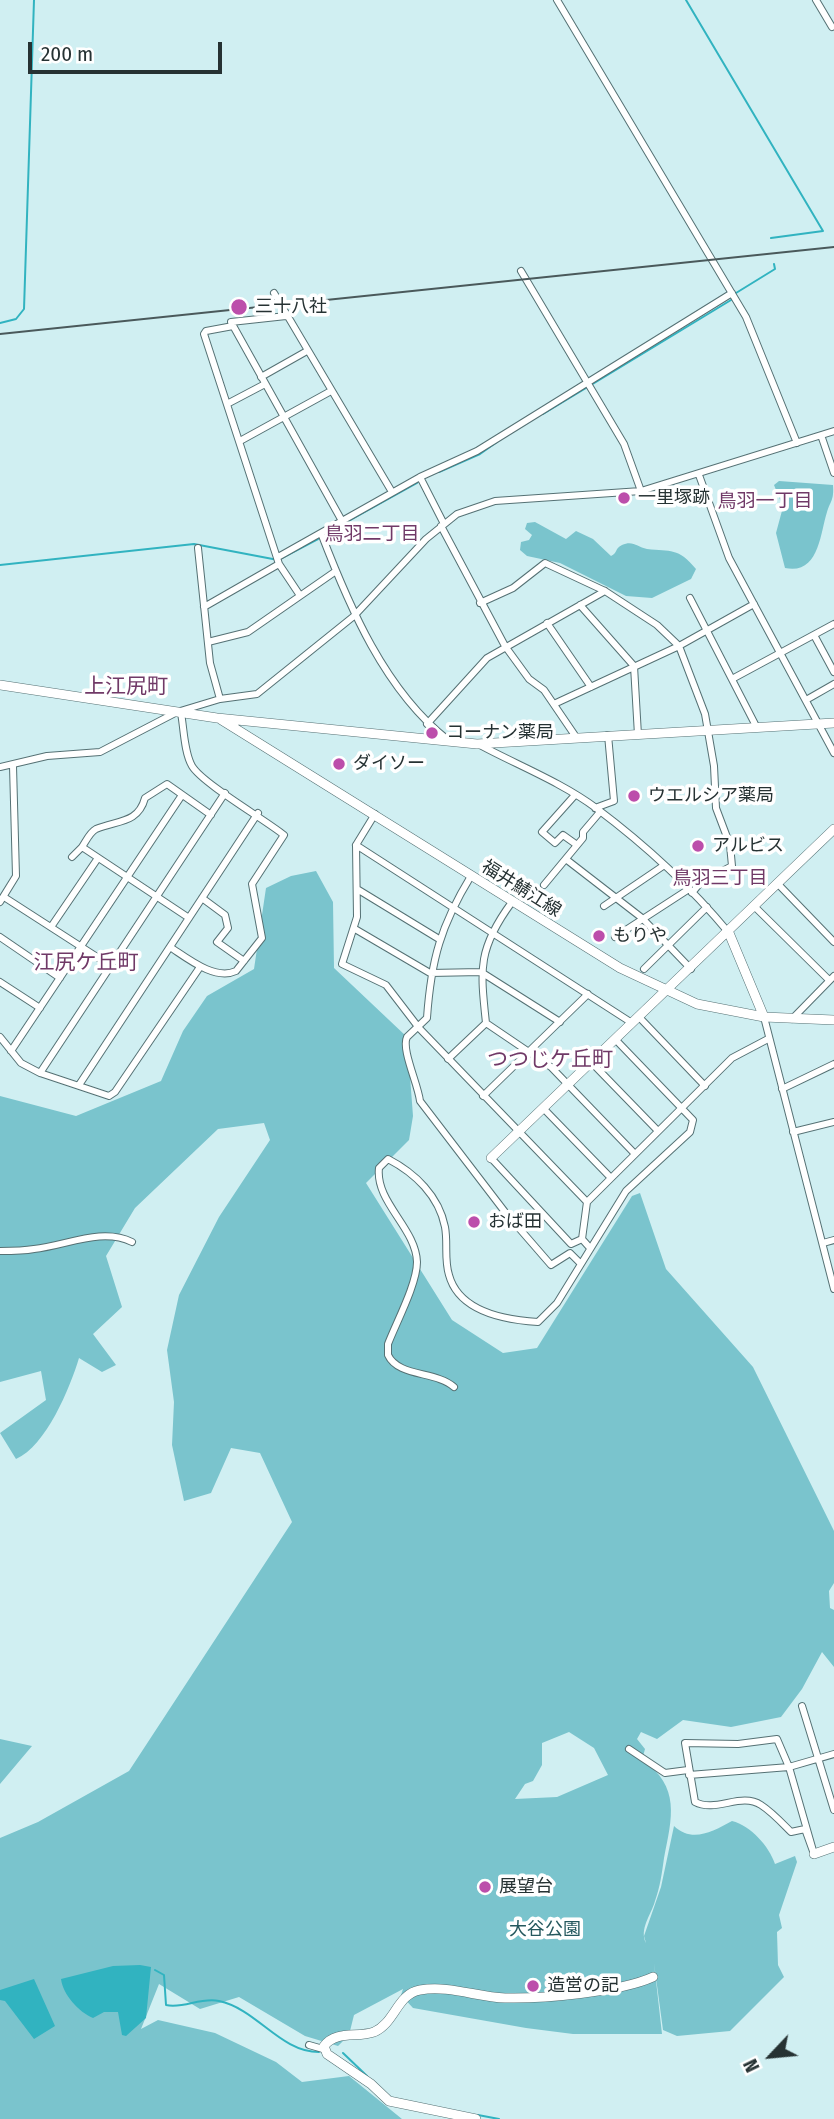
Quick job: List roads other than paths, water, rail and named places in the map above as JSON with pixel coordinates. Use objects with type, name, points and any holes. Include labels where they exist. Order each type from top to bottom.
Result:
[{"type":"street","points":[[557,0],[732,293],[758,343],[797,443]]},
{"type":"street","points":[[816,0],[832,27]]},
{"type":"street","points":[[521,271],[624,444],[641,491]]},
{"type":"street","points":[[274,293],[392,492]]},
{"type":"street","points":[[204,607],[392,492],[477,451],[732,293]]},
{"type":"street","points":[[286,316],[231,321],[342,521]]},
{"type":"street","points":[[233,326],[206,331],[204,334],[278,561],[299,594]]},
{"type":"street","points":[[261,377],[307,351]]},
{"type":"street","points":[[227,404],[265,384]]},
{"type":"street","points":[[240,441],[331,391]]},
{"type":"street","points":[[0,767],[47,756],[100,752],[179,712],[220,699],[241,698],[261,691],[354,616],[442,525],[457,514],[495,501],[641,491],[834,431]]},
{"type":"street","points":[[821,435],[834,473]]},
{"type":"street","points":[[699,475],[729,558],[834,753]]},
{"type":"street","points":[[419,477],[480,603],[505,646],[529,679],[554,704],[576,737]]},
{"type":"street","points":[[321,533],[354,616],[427,724],[449,741]]},
{"type":"street","points":[[198,548],[210,663],[220,699]]},
{"type":"street","points":[[480,603],[513,588],[545,563],[605,591],[657,625],[678,646],[708,730],[716,808],[730,845],[732,866],[642,918],[615,937]]},
{"type":"street","points":[[208,642],[248,632],[292,604],[299,594],[336,571]]},
{"type":"street","points":[[427,724],[487,658],[605,591]]},
{"type":"street","points":[[690,597],[757,726]]},
{"type":"street","points":[[554,704],[678,646],[754,604]]},
{"type":"street","points":[[580,606],[634,666],[638,734]]},
{"type":"street","points":[[547,623],[591,687]]},
{"type":"street","points":[[732,679],[834,624]]},
{"type":"street","points":[[814,635],[834,672]]},
{"type":"street","points":[[806,699],[834,684]]},
{"type":"street","points":[[0,685],[217,718],[477,744],[834,723]]},
{"type":"street","points":[[170,947],[200,967],[230,974],[244,961],[262,938],[263,932],[252,884],[284,835],[258,813],[225,793],[192,767],[179,712]]},
{"type":"street","name":"福井鯖江線","points":[[217,718],[620,968],[697,1004],[764,1017],[834,1020]]},
{"type":"street","points":[[544,885],[577,845],[598,810],[614,801],[608,735]]},
{"type":"street","points":[[477,744],[575,795],[598,810],[690,891],[729,933],[764,1017],[834,1289]]},
{"type":"street","points":[[13,766],[16,876],[2,899],[111,966]]},
{"type":"street","points":[[72,857],[92,831],[133,817],[142,811],[145,798],[167,784],[211,816]]},
{"type":"street","points":[[40,1073],[225,793]]},
{"type":"street","points":[[11,1051],[182,795]]},
{"type":"street","points":[[575,795],[542,832],[555,843],[563,835],[577,845]]},
{"type":"street","points":[[79,1085],[258,813]]},
{"type":"street","points":[[375,814],[356,845],[355,929],[342,964],[386,985],[418,1028],[587,1202]]},
{"type":"street","points":[[582,1239],[572,1244],[491,1158],[729,933],[834,829]]},
{"type":"street","points":[[356,845],[588,995],[636,1020],[705,1086]]},
{"type":"street","points":[[82,847],[189,918]]},
{"type":"street","points":[[51,927],[97,858]]},
{"type":"street","points":[[566,860],[642,918],[691,969]]},
{"type":"street","points":[[604,906],[663,866]]},
{"type":"street","points":[[471,876],[452,907],[439,939],[430,973],[427,1018],[404,1044],[418,1081],[420,1101],[505,1212],[551,1265],[570,1253],[580,1262]]},
{"type":"street","points":[[778,884],[834,942]]},
{"type":"street","points":[[357,890],[439,939]]},
{"type":"street","points":[[202,898],[225,915],[228,928],[217,942],[244,961]]},
{"type":"street","points":[[486,1023],[481,972],[490,932],[512,902]]},
{"type":"street","points":[[644,970],[667,943],[707,907]]},
{"type":"street","points":[[755,907],[832,978],[792,1018]]},
{"type":"street","points":[[355,929],[430,973],[481,972],[560,1022]]},
{"type":"street","points":[[0,937],[60,978]]},
{"type":"street","points":[[0,1037],[21,1062],[40,1073],[109,1096],[115,1092],[200,967]]},
{"type":"street","points":[[0,982],[40,1008]]},
{"type":"street","points":[[483,1096],[588,995]]},
{"type":"street","points":[[448,1059],[486,1023]]},
{"type":"street","points":[[486,1023],[530,1051],[568,1085],[635,1154]]},
{"type":"street","points":[[454,1387],[437,1376],[398,1367],[388,1355],[388,1344],[417,1264],[414,1247],[380,1182],[379,1168],[388,1159],[412,1173],[427,1189],[445,1227],[447,1263],[455,1292],[484,1311],[505,1319],[538,1322],[557,1303],[626,1191],[690,1132],[693,1120],[615,1039]]},
{"type":"street","points":[[590,1248],[582,1239],[587,1202],[732,1058],[768,1039]]},
{"type":"street","points":[[591,1062],[658,1131]]},
{"type":"street","points":[[782,1089],[834,1063]]},
{"type":"street","points":[[543,1108],[611,1178]]},
{"type":"street","points":[[793,1132],[834,1122]]},
{"type":"street","points":[[0,1251],[35,1249],[100,1236],[118,1235],[132,1242]]},
{"type":"street","points":[[823,1243],[834,1240]]},
{"type":"street","points":[[802,1706],[834,1810]]},
{"type":"street","points":[[777,1739],[789,1767],[814,1854],[805,1829],[791,1832],[760,1804],[743,1801],[706,1807],[695,1802],[685,1742],[738,1744],[777,1739]]},
{"type":"street","points":[[629,1749],[665,1773],[789,1767],[834,1754]]},
{"type":"street","points":[[814,1854],[834,1847]]},
{"type":"street","points":[[324,2049],[328,2041],[338,2037],[376,2031],[391,2018],[406,1996],[418,1991],[444,1990],[505,1998],[626,1987],[653,1977]]},
{"type":"street","points":[[309,2045],[324,2049],[389,2101],[476,2119]]},
{"type":"waterway","points":[[0,323],[16,319],[24,309],[34,0]]},
{"type":"waterway","points":[[686,0],[823,231],[771,238]]},
{"type":"waterway","points":[[736,293],[775,269],[774,264]]},
{"type":"waterway","points":[[591,385],[731,300]]},
{"type":"waterway","points":[[543,414],[586,388]]},
{"type":"waterway","points":[[439,472],[480,454],[497,442]]},
{"type":"waterway","points":[[327,533],[417,483]]},
{"type":"waterway","points":[[0,565],[194,544],[278,560],[318,539]]},
{"type":"waterway","points":[[155,1970],[164,1975],[166,2005],[179,2006],[205,2000],[233,2005],[292,2045],[319,2052]]},
{"type":"waterway","points":[[343,2053],[367,2076]]},
{"type":"waterway","points":[[478,2115],[499,2119]]},
{"type":"tram line","points":[[0,334],[834,247]]},
{"type":"place","name":"三十八社","points":[[239,307]]},
{"type":"place","name":"一里塚跡","points":[[624,498]]},
{"type":"place","name":"コーナン薬局","points":[[432,733]]},
{"type":"place","name":"ダイソー","points":[[339,764]]},
{"type":"place","name":"ウエルシア薬局","points":[[634,796]]},
{"type":"place","name":"アルビス","points":[[698,846]]},
{"type":"place","name":"もりや","points":[[599,936]]},
{"type":"place","name":"おば田","points":[[474,1222]]},
{"type":"place","name":"展望台","points":[[485,1887]]},
{"type":"place","name":"造営の記","points":[[533,1986]]},
{"type":"district","name":"鳥羽一丁目","points":[[765,502]]},
{"type":"district","name":"鳥羽二丁目","points":[[372,535]]},
{"type":"district","name":"上江尻町","points":[[126,687]]},
{"type":"district","name":"鳥羽三丁目","points":[[720,879]]},
{"type":"district","name":"江尻ケ丘町","points":[[86,963]]},
{"type":"district","name":"つつじケ丘町","points":[[550,1060]]},
{"type":"park label","name":"大谷公園","points":[[545,1930]]}]
